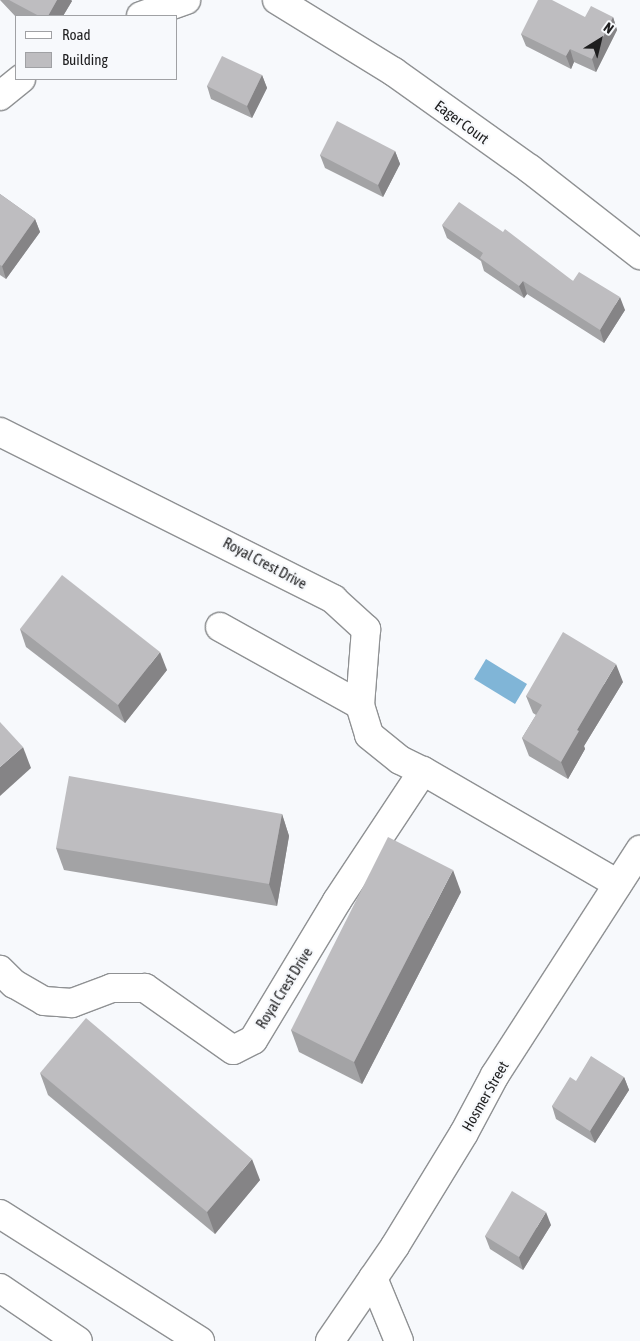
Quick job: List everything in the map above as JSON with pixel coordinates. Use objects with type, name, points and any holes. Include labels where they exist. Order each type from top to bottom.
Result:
[{"type":"street","points":[[144,15],[186,0]]},
{"type":"street","name":"Eager Court","points":[[277,0],[394,72],[530,169],[640,255]]},
{"type":"street","points":[[0,96],[20,80]]},
{"type":"street","name":"Royal Crest Drive","points":[[0,432],[333,599],[366,629],[360,705],[369,735],[400,760],[423,771],[618,884]]},
{"type":"street","points":[[220,626],[360,705]]},
{"type":"street","name":"Royal Crest Drive","points":[[0,970],[14,984],[44,1001],[72,1003],[112,988],[145,988],[233,1050],[253,1040],[337,901],[423,771]]},
{"type":"street","name":"Hosmer Street","points":[[330,1341],[464,1134],[495,1075],[640,850]]},
{"type":"street","points":[[0,1214],[200,1341]]},
{"type":"street","points":[[372,1278],[399,1341]]},
{"type":"street","points":[[0,1288],[78,1341]]},
{"type":"water","points":[[486,659],[527,684],[515,704],[474,679]]},
{"type":"building","points":[[9,0],[57,0],[49,15],[37,15]]},
{"type":"building","points":[[538,0],[552,0],[585,17],[591,6],[613,17],[592,59],[570,49],[566,56],[521,34]]},
{"type":"building","points":[[222,56],[262,75],[247,106],[207,86]]},
{"type":"building","points":[[337,121],[395,151],[378,185],[320,155]]},
{"type":"building","points":[[0,194],[35,219],[2,266],[0,265]]},
{"type":"building","points":[[459,202],[503,232],[505,229],[573,281],[579,272],[620,297],[600,330],[523,281],[519,286],[480,258],[483,253],[442,225]]},
{"type":"building","points":[[62,575],[160,652],[118,705],[20,629]]},
{"type":"building","points":[[563,632],[616,664],[577,730],[579,731],[561,762],[522,738],[542,705],[526,696]]},
{"type":"building","points":[[0,722],[23,747],[0,767]]},
{"type":"building","points":[[69,776],[282,814],[269,884],[56,848]]},
{"type":"building","points":[[388,837],[453,870],[354,1062],[291,1030]]},
{"type":"building","points":[[86,1018],[252,1159],[207,1212],[40,1073]]},
{"type":"building","points":[[591,1056],[624,1077],[590,1131],[552,1106],[570,1077],[576,1081]]},
{"type":"building","points":[[512,1191],[546,1212],[519,1257],[485,1236]]}]
